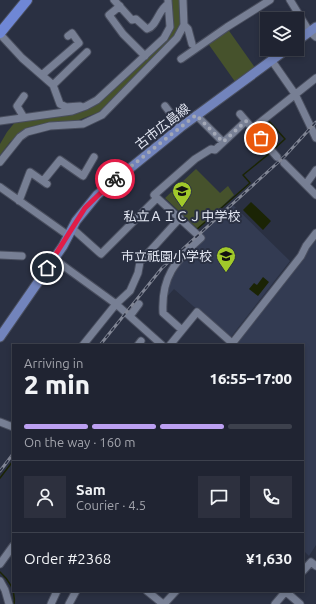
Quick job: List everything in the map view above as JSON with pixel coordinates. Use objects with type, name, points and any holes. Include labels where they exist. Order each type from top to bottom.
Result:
[{"type":"highway","points":[[0,33],[26,0]]},
{"type":"main road","points":[[304,37],[314,32]]},
{"type":"main road","name":"古市広島線","points":[[0,337],[54,259],[85,208],[97,195],[196,115],[278,56]]},
{"type":"street","points":[[114,0],[132,20],[136,19],[147,29],[151,28],[163,7],[168,2]]},
{"type":"street","points":[[0,162],[20,137],[27,132],[50,126],[83,124],[102,115],[170,46],[184,25],[183,0]]},
{"type":"street","points":[[181,59],[227,27],[270,0]]},
{"type":"street","points":[[290,0],[314,32]]},
{"type":"street","points":[[0,121],[23,116],[63,112],[82,108],[97,100],[164,38],[170,27],[168,2]]},
{"type":"street","points":[[120,6],[109,15],[123,34],[144,56]]},
{"type":"street","points":[[184,25],[188,29],[192,44]]},
{"type":"street","points":[[0,33],[22,58],[53,85],[62,106],[80,105],[82,108]]},
{"type":"street","points":[[42,74],[79,43],[72,33],[68,36]]},
{"type":"street","points":[[53,85],[87,52]]},
{"type":"street","points":[[272,61],[295,94],[316,138]]},
{"type":"street","points":[[253,128],[316,78]]},
{"type":"street","points":[[23,116],[17,106],[24,96]]},
{"type":"street","points":[[165,106],[181,127]]},
{"type":"street","points":[[240,114],[277,157]]},
{"type":"street","points":[[196,115],[223,142]]},
{"type":"street","points":[[182,330],[163,313],[163,292],[172,270],[182,255],[201,238],[154,195],[195,159],[211,149],[215,150],[246,121]]},
{"type":"street","points":[[19,202],[30,172],[45,182],[60,160],[83,176],[94,158]]},
{"type":"street","points":[[284,163],[316,195]]},
{"type":"street","points":[[306,184],[316,170]]},
{"type":"street","points":[[0,187],[19,202],[71,232],[101,254],[157,198]]},
{"type":"street","points":[[84,344],[116,304],[130,291],[138,273],[140,262],[180,218]]},
{"type":"street","points":[[171,344],[196,312],[232,344],[301,256],[306,246],[316,233]]},
{"type":"street","points":[[0,255],[22,256]]},
{"type":"street","points":[[54,259],[116,304],[161,344]]},
{"type":"street","points":[[130,316],[139,304]]},
{"type":"street","points":[[0,422],[12,427]]},
{"type":"street","points":[[0,564],[12,547]]},
{"type":"street","points":[[304,570],[314,561]]},
{"type":"street","points":[[0,581],[9,604]]},
{"type":"street","points":[[51,604],[57,592]]},
{"type":"street","points":[[69,604],[75,592]]},
{"type":"street","points":[[148,592],[164,604],[175,592]]},
{"type":"street","points":[[275,604],[285,592]]},
{"type":"street","points":[[287,592],[300,604]]},
{"type":"shaded area","points":[[171,0],[180,0],[183,23],[172,41],[102,111],[76,121],[23,131],[10,142],[0,155],[0,144],[16,121],[96,103],[169,32]]},
{"type":"shaded area","points":[[227,28],[256,69],[236,83],[207,42]]},
{"type":"shaded area","points":[[196,169],[220,193],[228,186],[234,195],[198,229],[165,198]]},
{"type":"shaded area","points":[[251,202],[271,221],[263,230],[243,210]]},
{"type":"shaded area","name":"市立祇園小学校","points":[[233,205],[290,261],[231,337],[228,337],[174,289],[164,300],[166,285],[201,234]]},
{"type":"shaded area","points":[[316,240],[316,545],[309,556],[304,551],[304,344],[234,344]]},
{"type":"shaded area","points":[[263,277],[269,282],[258,296],[249,289],[254,283],[257,285]]},
{"type":"waterway","points":[[268,120],[285,139],[274,149]]},
{"type":"waterway","points":[[196,230],[250,183],[243,175],[270,153]]},
{"type":"waterway","points":[[0,478],[12,462]]},
{"type":"waterway","points":[[0,572],[12,588]]},
{"type":"waterway","points":[[13,592],[14,604]]},
{"type":"railway","points":[[101,344],[162,268],[285,156],[316,122]]},
{"type":"railway","points":[[0,471],[12,455]]},
{"type":"way so far","points":[[115,179],[196,115],[223,142],[246,121],[261,138]]},
{"type":"place","name":"私立ＡＩＣＪ中学校","points":[[182,208]]},
{"type":"place","name":"市立祇園小学校","points":[[226,273]]},
{"type":"route","points":[[47,268],[63,246],[85,208],[115,179]]}]
